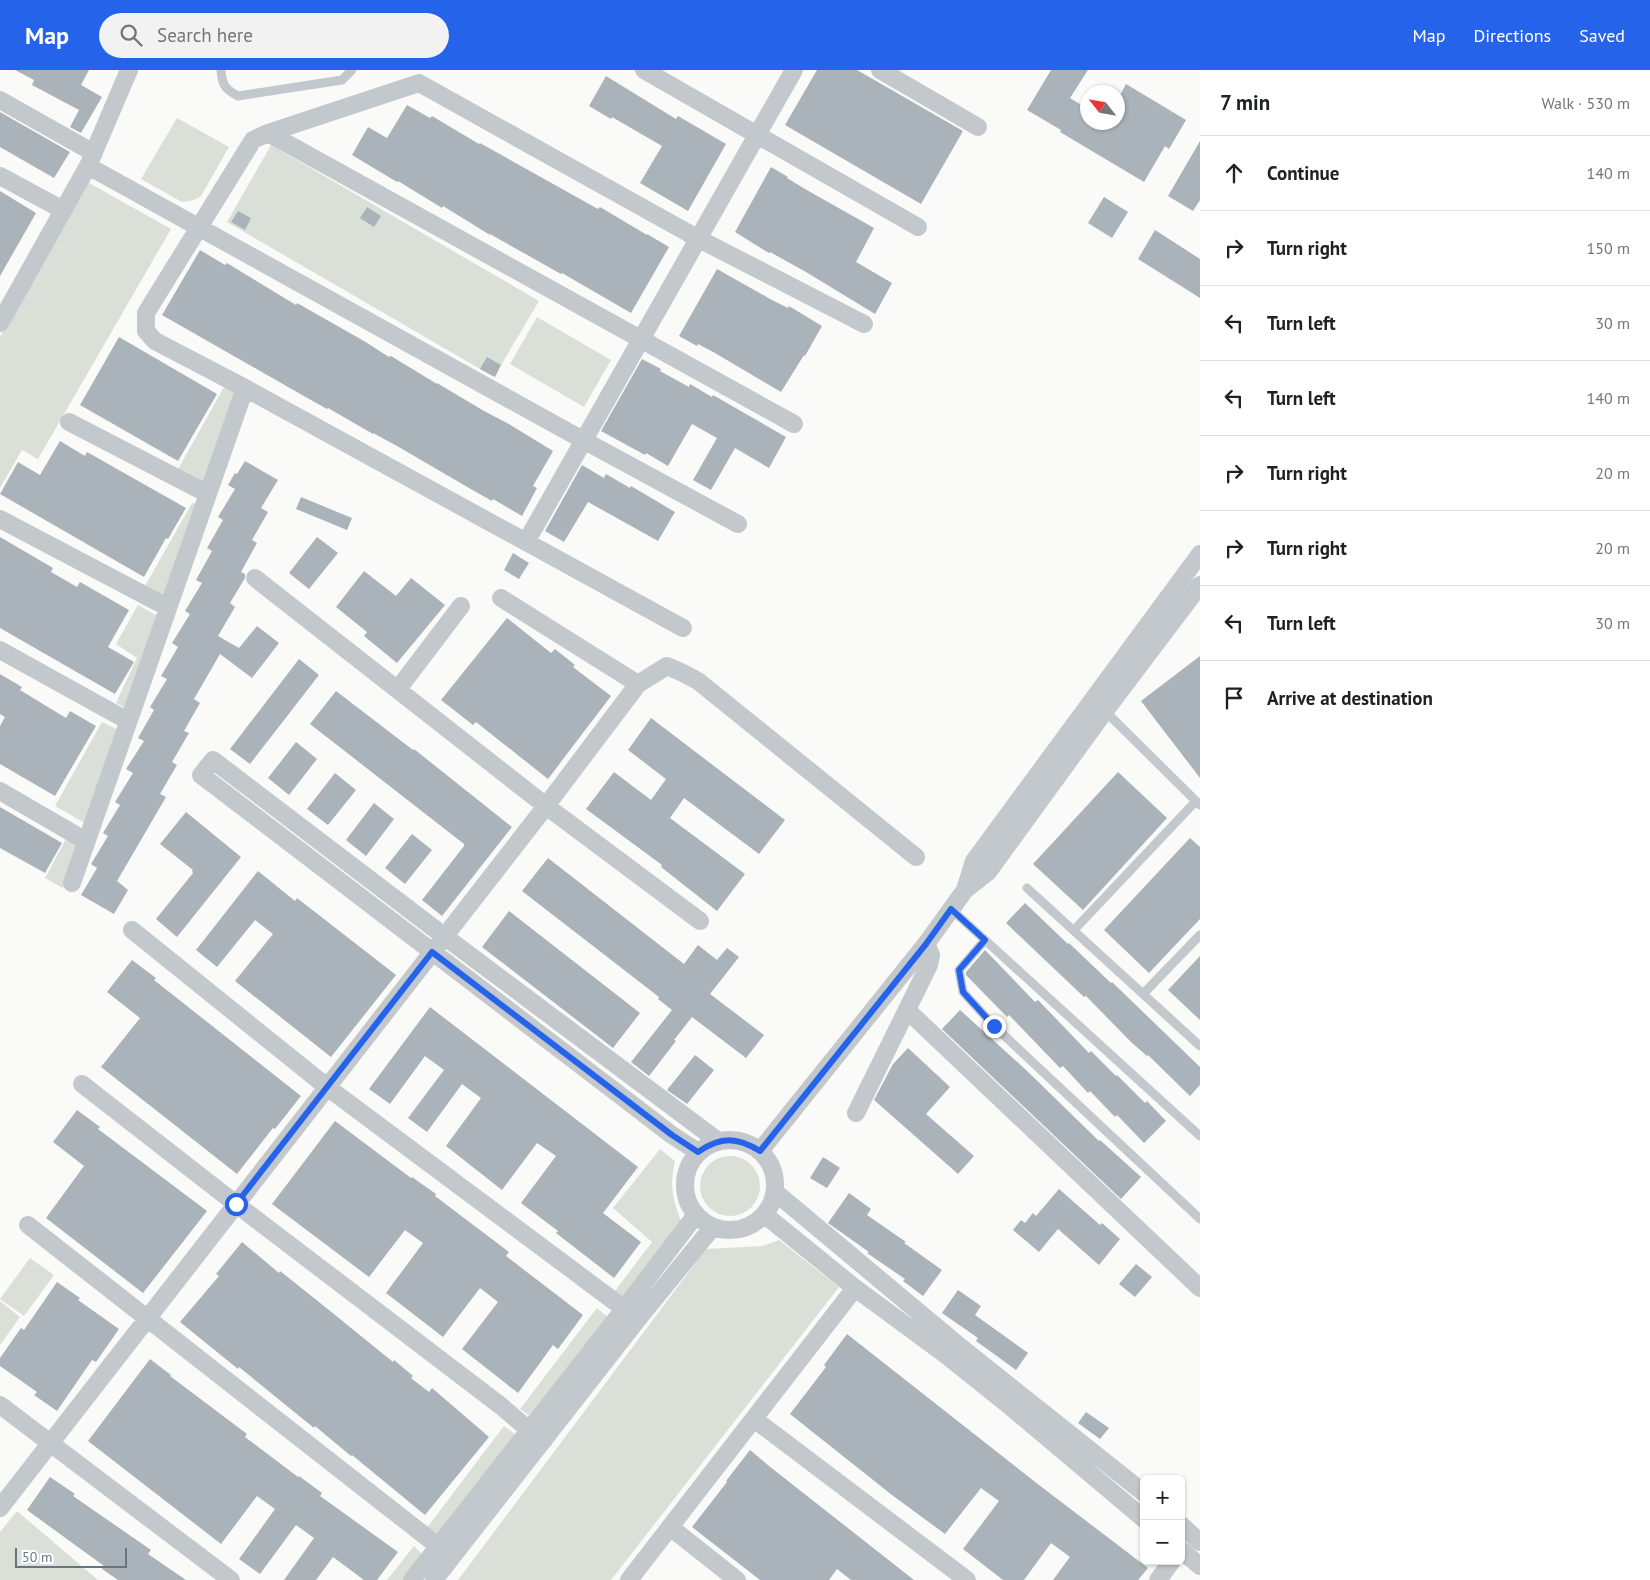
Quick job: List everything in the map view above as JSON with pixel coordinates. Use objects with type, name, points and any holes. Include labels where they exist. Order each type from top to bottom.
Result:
[{"type":"street","points":[[3,313],[91,160],[129,70]]},
{"type":"street","points":[[644,70],[918,226]]},
{"type":"street","points":[[526,542],[794,70]]},
{"type":"street","points":[[880,70],[978,127]]},
{"type":"street","points":[[683,628],[245,388],[155,341],[146,331],[146,313],[253,140],[268,133],[419,84],[699,238],[864,324]]},
{"type":"street","points":[[0,100],[91,160],[199,227],[738,524]]},
{"type":"street","points":[[268,133],[794,424]]},
{"type":"street","points":[[0,176],[63,210]]},
{"type":"street","points":[[72,884],[167,607],[245,388]]},
{"type":"street","points":[[69,422],[208,494]]},
{"type":"street","points":[[0,518],[167,607]]},
{"type":"street","points":[[760,1151],[926,944],[965,890],[988,872],[1200,554]]},
{"type":"street","points":[[255,578],[546,806],[700,921]]},
{"type":"street","points":[[1099,705],[1200,585]]},
{"type":"street","points":[[501,598],[638,684]]},
{"type":"street","points":[[398,689],[461,606]]},
{"type":"street","points":[[0,650],[128,721]]},
{"type":"street","points":[[0,1508],[546,806],[638,684],[668,666],[698,681],[916,858]]},
{"type":"street","points":[[698,1152],[672,1135],[202,775],[213,760],[718,1142]]},
{"type":"street","points":[[0,791],[86,842]]},
{"type":"street","points":[[132,930],[327,1087],[631,1314]]},
{"type":"street","points":[[856,1113],[928,965],[931,955],[926,944]]},
{"type":"street","points":[[907,1010],[1200,1288]]},
{"type":"street","points":[[82,1084],[544,1440]]},
{"type":"street","points":[[733,1140],[747,1143],[760,1151],[769,1162],[774,1177],[775,1192],[765,1215],[750,1227],[731,1231],[712,1228],[695,1216],[685,1195],[686,1172],[698,1152],[718,1142],[733,1140]]},
{"type":"street","points":[[775,1192],[958,1344],[1140,1490]]},
{"type":"street","points":[[765,1215],[855,1288],[946,1355],[1140,1516]]},
{"type":"street","points":[[412,1580],[445,1552],[544,1440],[631,1314],[695,1216]]},
{"type":"street","points":[[28,1225],[445,1552]]},
{"type":"street","points":[[434,1580],[445,1552],[529,1430],[631,1314],[712,1228]]},
{"type":"street","points":[[629,1580],[855,1288]]},
{"type":"street","points":[[0,1405],[231,1580]]},
{"type":"street","points":[[754,1419],[967,1580]]},
{"type":"street","points":[[670,1527],[737,1580]]},
{"type":"street","points":[[1185,1553],[1200,1566]]},
{"type":"street","points":[[1158,1580],[1169,1565]]},
{"type":"lane","points":[[221,70],[222,80],[228,90],[238,96],[342,80],[352,70]]},
{"type":"lane","points":[[1074,930],[1198,803],[1099,705]]},
{"type":"lane","points":[[1027,888],[1200,1046]]},
{"type":"lane","points":[[951,909],[1200,1136]]},
{"type":"lane","points":[[1143,994],[1200,935]]},
{"type":"lane","points":[[985,940],[959,970],[963,992],[994,1026],[1200,1219]]},
{"type":"shaded area","points":[[177,118],[229,147],[201,196],[194,200],[182,202],[141,179]]},
{"type":"shaded area","points":[[271,145],[539,301],[494,377],[227,222]]},
{"type":"shaded area","points":[[89,183],[171,229],[38,459],[22,450],[0,488],[0,337]]},
{"type":"shaded area","points":[[537,317],[611,360],[584,407],[510,364]]},
{"type":"shaded area","points":[[224,387],[236,392],[205,484],[177,471]]},
{"type":"shaded area","points":[[192,503],[198,504],[165,598],[145,586]]},
{"type":"shaded area","points":[[138,605],[156,615],[125,708],[116,703],[137,658],[116,644]]},
{"type":"shaded area","points":[[102,722],[120,731],[85,823],[55,806]]},
{"type":"shaded area","points":[[67,837],[79,841],[63,888],[45,878]]},
{"type":"shaded area","points":[[660,1149],[675,1161],[672,1187],[683,1226],[624,1300],[615,1291],[652,1242],[613,1208]]},
{"type":"shaded area","points":[[730,1156],[747,1161],[755,1169],[760,1186],[755,1203],[747,1211],[730,1216],[713,1211],[705,1203],[700,1186],[705,1169],[713,1161]]},
{"type":"shaded area","points":[[779,1240],[839,1287],[611,1580],[458,1580],[706,1249],[763,1246]]},
{"type":"shaded area","points":[[30,1258],[54,1275],[24,1316],[0,1299]]},
{"type":"shaded area","points":[[0,1301],[20,1317],[0,1345]]},
{"type":"shaded area","points":[[597,1308],[609,1318],[533,1418],[520,1409]]},
{"type":"shaded area","points":[[504,1426],[517,1436],[439,1538],[426,1529]]},
{"type":"shaded area","points":[[17,1511],[98,1580],[0,1580],[0,1532]]},
{"type":"shaded area","points":[[414,1546],[423,1555],[404,1580],[387,1580]]},
{"type":"building","points":[[15,70],[89,70],[81,85],[102,97],[81,133],[70,127],[79,110],[32,85],[34,80]]},
{"type":"building","points":[[817,70],[857,70],[963,131],[921,204],[785,125]]},
{"type":"building","points":[[1051,70],[1088,70],[1070,98],[1080,104],[1080,130],[1125,130],[1126,84],[1186,120],[1169,149],[1165,146],[1144,182],[1027,110]]},
{"type":"building","points":[[606,76],[676,119],[678,116],[726,144],[688,211],[640,183],[662,146],[589,106]]},
{"type":"building","points":[[407,105],[430,118],[432,116],[598,209],[600,207],[669,247],[631,313],[562,273],[490,235],[443,206],[442,208],[352,155],[368,127],[387,138]]},
{"type":"building","points":[[0,112],[70,152],[54,178],[0,147]]},
{"type":"building","points":[[1200,141],[1200,200],[1193,211],[1168,196]]},
{"type":"building","points":[[771,167],[805,189],[874,228],[856,262],[892,283],[875,314],[735,232]]},
{"type":"building","points":[[0,191],[36,213],[0,276]]},
{"type":"building","points":[[1104,197],[1128,212],[1112,238],[1088,223]]},
{"type":"building","points":[[367,207],[381,216],[374,227],[360,218]]},
{"type":"building","points":[[238,211],[251,218],[245,230],[231,222]]},
{"type":"building","points":[[1155,230],[1200,259],[1200,298],[1138,259]]},
{"type":"building","points":[[200,250],[225,265],[227,263],[296,305],[297,303],[389,357],[391,356],[553,451],[533,486],[537,488],[522,516],[327,409],[162,315]]},
{"type":"building","points":[[717,269],[772,300],[788,308],[789,306],[822,326],[781,392],[715,353],[679,336]]},
{"type":"building","points":[[119,337],[217,394],[178,461],[80,405]]},
{"type":"building","points":[[487,357],[501,365],[495,377],[480,369]]},
{"type":"building","points":[[642,359],[689,387],[690,384],[712,397],[713,395],[786,437],[769,468],[735,448],[711,490],[693,480],[717,438],[692,424],[668,466],[601,431]]},
{"type":"building","points":[[60,441],[85,456],[87,452],[186,508],[144,577],[0,494],[18,462],[40,475]]},
{"type":"building","points":[[245,461],[278,480],[261,508],[268,512],[252,540],[257,543],[241,572],[245,574],[245,578],[230,603],[235,607],[218,636],[239,648],[257,626],[279,643],[252,678],[220,654],[194,699],[200,703],[184,731],[189,733],[172,762],[177,765],[160,794],[166,797],[117,881],[128,890],[114,914],[81,895],[97,868],[91,864],[108,836],[103,833],[120,805],[115,802],[133,773],[126,769],[144,741],[138,738],[154,710],[150,707],[167,679],[161,676],[178,647],[172,643],[190,614],[185,611],[202,583],[196,580],[212,551],[207,548],[223,520],[218,517],[235,489],[228,485]]},
{"type":"building","points":[[582,465],[604,478],[606,474],[630,488],[631,486],[675,512],[658,541],[588,502],[564,542],[545,531]]},
{"type":"building","points":[[301,497],[352,518],[347,530],[296,509]]},
{"type":"building","points":[[0,537],[53,568],[51,572],[77,587],[80,582],[129,610],[108,647],[134,662],[115,694],[0,628]]},
{"type":"building","points":[[317,537],[338,553],[309,589],[289,573]]},
{"type":"building","points":[[513,553],[529,563],[519,579],[504,570]]},
{"type":"building","points":[[364,571],[396,596],[411,578],[445,605],[397,663],[364,636],[367,632],[336,607]]},
{"type":"building","points":[[507,618],[551,653],[555,649],[575,665],[573,667],[611,696],[548,779],[476,722],[473,725],[441,700]]},
{"type":"building","points":[[1200,656],[1200,778],[1141,701]]},
{"type":"building","points":[[299,659],[319,675],[250,764],[230,749]]},
{"type":"building","points":[[0,674],[22,687],[20,690],[66,718],[70,711],[96,726],[55,796],[0,764],[0,726],[5,717],[0,714]]},
{"type":"building","points":[[336,691],[414,749],[512,827],[442,916],[422,900],[464,844],[310,724]]},
{"type":"building","points":[[651,718],[785,820],[759,854],[684,798],[670,818],[745,874],[717,911],[661,867],[662,865],[586,809],[614,772],[651,800],[666,779],[628,750]]},
{"type":"building","points":[[296,742],[317,759],[289,795],[268,778]]},
{"type":"building","points":[[1118,772],[1167,818],[1083,910],[1033,864]]},
{"type":"building","points":[[335,773],[356,790],[328,825],[307,809]]},
{"type":"building","points":[[374,803],[394,819],[366,856],[346,840]]},
{"type":"building","points":[[0,807],[62,843],[45,873],[0,848]]},
{"type":"building","points":[[186,812],[241,857],[177,937],[156,919],[193,873],[193,870],[160,844]]},
{"type":"building","points":[[412,834],[432,850],[405,884],[385,868]]},
{"type":"building","points":[[1190,838],[1200,847],[1200,919],[1149,973],[1104,930]]},
{"type":"building","points":[[548,858],[684,964],[698,945],[717,960],[727,948],[739,957],[710,994],[764,1035],[746,1058],[692,1017],[649,1076],[631,1062],[672,1010],[658,999],[659,997],[522,891]]},
{"type":"building","points":[[258,871],[295,901],[297,898],[396,975],[331,1057],[235,981],[273,934],[255,920],[217,967],[196,950]]},
{"type":"building","points":[[1025,903],[1112,982],[1200,1067],[1200,1085],[1190,1096],[1148,1055],[1131,1042],[1086,996],[1084,997],[1006,923]]},
{"type":"building","points":[[509,911],[640,1013],[613,1048],[482,947]]},
{"type":"building","points":[[985,950],[1035,1002],[1038,1000],[1089,1053],[1091,1051],[1145,1103],[1147,1101],[1166,1121],[1144,1143],[1117,1115],[1115,1117],[1090,1091],[1088,1093],[1063,1066],[1060,1068],[1009,1015],[1007,1017],[966,975],[966,972]]},
{"type":"building","points":[[1200,956],[1200,1020],[1168,990]]},
{"type":"building","points":[[132,960],[156,978],[154,980],[301,1096],[237,1174],[101,1067],[140,1018],[107,992]]},
{"type":"building","points":[[430,1007],[638,1167],[603,1213],[641,1242],[614,1278],[521,1203],[556,1156],[537,1143],[502,1190],[446,1146],[481,1098],[462,1084],[427,1132],[408,1118],[444,1070],[425,1056],[390,1104],[369,1089]]},
{"type":"building","points":[[960,1010],[1025,1069],[1099,1141],[1141,1177],[1121,1199],[942,1029]]},
{"type":"building","points":[[908,1048],[950,1087],[926,1114],[974,1156],[958,1174],[874,1100],[893,1064]]},
{"type":"building","points":[[695,1055],[714,1070],[687,1104],[667,1090]]},
{"type":"building","points":[[77,1110],[100,1127],[98,1129],[207,1211],[143,1293],[46,1218],[84,1166],[53,1142]]},
{"type":"building","points":[[335,1121],[411,1178],[436,1194],[435,1196],[509,1252],[506,1256],[583,1315],[558,1349],[553,1345],[518,1393],[462,1349],[498,1302],[480,1288],[443,1337],[386,1293],[423,1243],[405,1230],[369,1277],[272,1204]]},
{"type":"building","points":[[823,1157],[840,1168],[827,1188],[810,1178]]},
{"type":"building","points":[[1059,1189],[1100,1225],[1102,1223],[1120,1239],[1099,1265],[1058,1229],[1039,1252],[1013,1230],[1021,1220],[1025,1223],[1033,1213],[1036,1216]]},
{"type":"building","points":[[849,1193],[871,1209],[867,1215],[942,1270],[923,1296],[903,1281],[905,1279],[828,1223]]},
{"type":"building","points":[[242,1242],[393,1362],[394,1360],[413,1376],[411,1378],[429,1392],[432,1388],[489,1437],[425,1515],[352,1455],[315,1426],[314,1428],[180,1322],[219,1276],[216,1274]]},
{"type":"building","points":[[1136,1264],[1152,1277],[1135,1297],[1119,1284]]},
{"type":"building","points":[[57,1282],[80,1298],[78,1300],[119,1329],[96,1362],[92,1360],[57,1411],[34,1395],[37,1392],[0,1366],[0,1358],[21,1328],[24,1330]]},
{"type":"building","points":[[958,1290],[981,1306],[975,1315],[1028,1353],[1016,1370],[976,1341],[978,1338],[942,1313]]},
{"type":"building","points":[[847,1334],[1140,1562],[1140,1565],[1148,1568],[1138,1580],[1053,1580],[1070,1557],[1051,1543],[1024,1580],[1003,1580],[963,1549],[999,1501],[981,1488],[945,1534],[892,1495],[790,1414],[826,1367],[824,1365]]},
{"type":"building","points":[[150,1359],[247,1434],[245,1437],[322,1493],[320,1496],[398,1552],[377,1580],[364,1580],[333,1557],[316,1580],[284,1580],[314,1538],[296,1525],[260,1574],[239,1559],[275,1509],[257,1496],[221,1544],[88,1441]]},
{"type":"building","points":[[1086,1412],[1109,1428],[1100,1439],[1078,1423]]},
{"type":"building","points":[[750,1450],[914,1580],[851,1580],[837,1569],[829,1580],[760,1580],[692,1527]]},
{"type":"building","points":[[50,1477],[75,1494],[73,1496],[151,1550],[148,1554],[186,1580],[118,1580],[102,1569],[104,1566],[27,1510]]},
{"type":"route","points":[[236,1204],[432,952],[672,1135],[698,1152],[718,1142],[733,1140],[747,1143],[760,1151],[926,944],[951,909],[985,940],[959,970],[963,992],[994,1026]]}]
